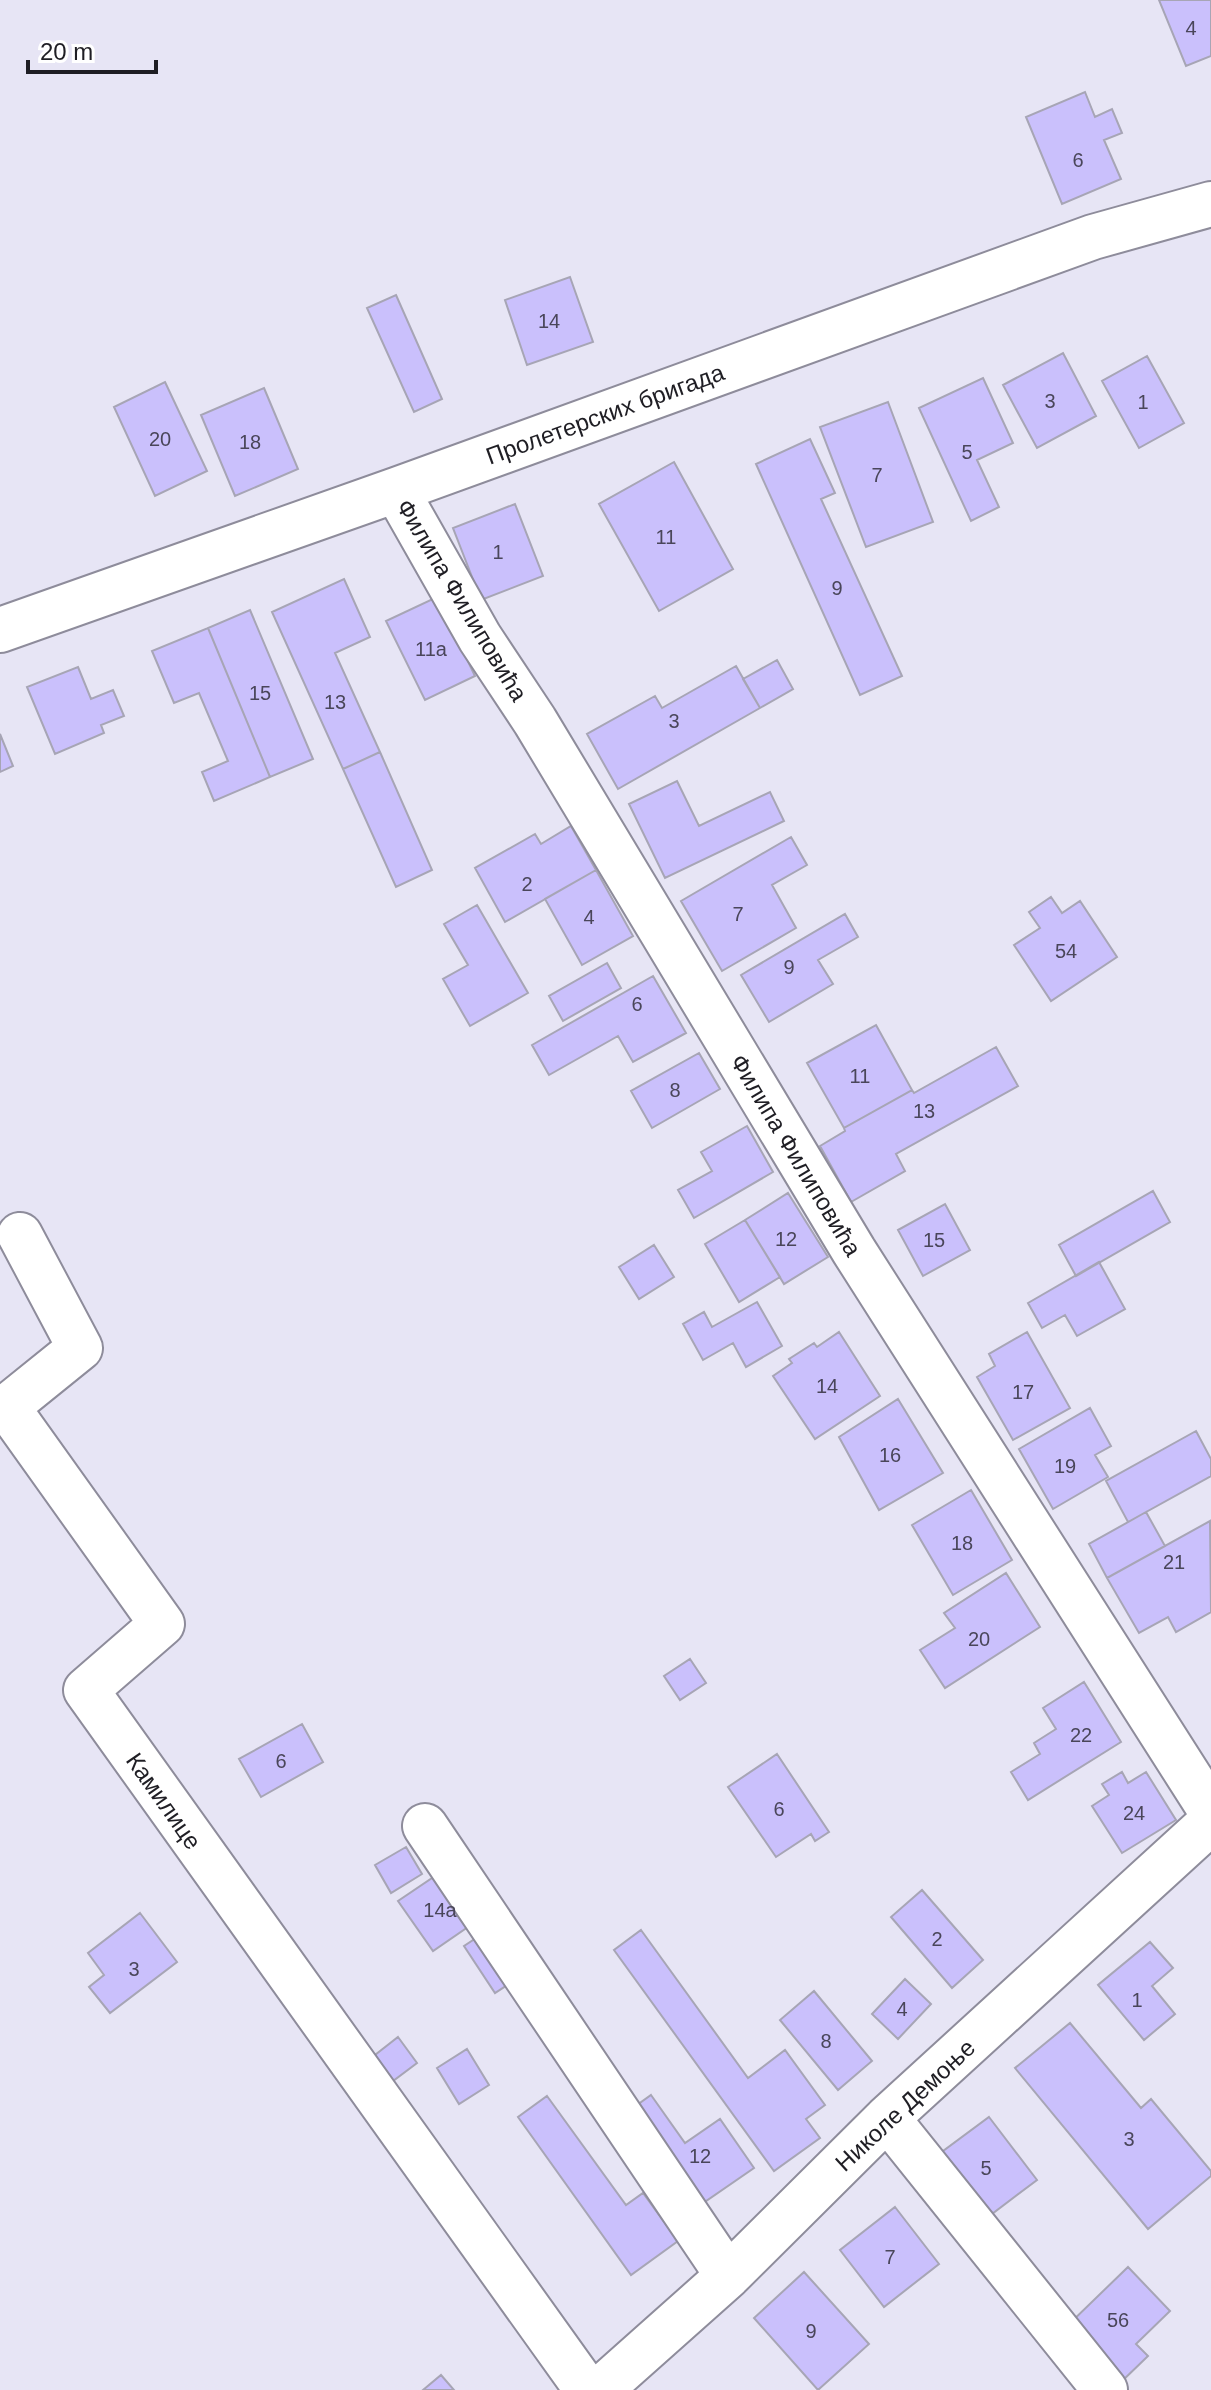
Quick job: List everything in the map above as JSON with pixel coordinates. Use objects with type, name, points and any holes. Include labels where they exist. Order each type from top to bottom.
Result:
[{"type":"street","name":"Пролетерских бригада","points":[[0,630],[1093,237],[1211,204]]},
{"type":"street","name":"Филипа Филиповића","points":[[396,490],[480,638],[535,721],[854,1251],[1211,1811]]},
{"type":"street","name":"Камилице","points":[[20,1235],[80,1348],[7,1407],[162,1624],[86,1690],[587,2390]]},
{"type":"street","name":"Николе Демоње","points":[[600,2390],[728,2276],[887,2118],[1211,1822]]},
{"type":"street","points":[[425,1826],[728,2276]]},
{"type":"street","points":[[887,2118],[1105,2390]]},
{"type":"building","points":[[1159,0],[1211,0],[1211,56],[1186,66]]},
{"type":"building","points":[[1085,92],[1095,117],[1112,109],[1122,133],[1104,140],[1121,179],[1062,204],[1026,117]]},
{"type":"building","points":[[570,277],[593,342],[527,365],[505,300]]},
{"type":"building","points":[[396,295],[442,399],[414,412],[367,308]]},
{"type":"building","points":[[1063,353],[1096,416],[1037,448],[1003,385]]},
{"type":"building","points":[[1147,356],[1184,423],[1139,448],[1102,381]]},
{"type":"building","points":[[983,378],[1013,443],[977,460],[999,507],[971,521],[919,408]]},
{"type":"building","points":[[165,382],[207,471],[155,496],[114,407]]},
{"type":"building","points":[[264,388],[298,469],[235,496],[201,415]]},
{"type":"building","points":[[888,402],[933,522],[866,547],[820,427]]},
{"type":"building","points":[[810,439],[835,493],[821,499],[902,676],[860,695],[756,464]]},
{"type":"building","points":[[674,462],[733,569],[659,611],[599,504]]},
{"type":"building","points":[[515,504],[543,576],[481,600],[453,528]]},
{"type":"building","points":[[344,579],[370,637],[335,653],[380,752],[343,769],[272,612]]},
{"type":"building","points":[[437,597],[475,676],[425,700],[386,621]]},
{"type":"building","points":[[250,610],[313,759],[270,777],[208,628]]},
{"type":"building","points":[[208,628],[270,777],[214,801],[202,772],[228,761],[199,693],[174,703],[152,651]]},
{"type":"building","points":[[777,660],[793,689],[760,708],[743,679]]},
{"type":"building","points":[[736,666],[760,708],[618,789],[587,734],[655,696],[662,708]]},
{"type":"building","points":[[78,667],[91,699],[113,690],[124,716],[101,725],[104,733],[55,754],[27,687]]},
{"type":"building","points":[[0,734],[13,766],[0,772]]},
{"type":"building","points":[[380,752],[432,870],[396,887],[343,769]]},
{"type":"building","points":[[677,781],[699,826],[770,792],[784,821],[665,878],[629,804]]},
{"type":"building","points":[[571,826],[596,870],[505,922],[475,868],[535,834],[541,844]]},
{"type":"building","points":[[791,837],[807,865],[772,885],[796,928],[722,971],[681,901]]},
{"type":"building","points":[[596,870],[633,936],[582,965],[545,899]]},
{"type":"building","points":[[1051,897],[1062,913],[1080,901],[1117,957],[1051,1001],[1014,945],[1040,928],[1029,912]]},
{"type":"building","points":[[477,905],[528,993],[470,1026],[443,979],[468,965],[444,924]]},
{"type":"building","points":[[845,914],[858,937],[818,960],[833,984],[769,1022],[741,975]]},
{"type":"building","points":[[607,963],[621,988],[563,1021],[549,996]]},
{"type":"building","points":[[653,976],[686,1033],[633,1062],[618,1036],[549,1075],[532,1045]]},
{"type":"building","points":[[876,1025],[912,1090],[844,1128],[807,1063]]},
{"type":"building","points":[[996,1047],[1018,1086],[896,1154],[905,1171],[851,1202],[820,1146],[845,1131],[844,1128]]},
{"type":"building","points":[[699,1053],[720,1089],[652,1128],[631,1091]]},
{"type":"building","points":[[747,1126],[773,1172],[694,1218],[678,1190],[712,1171],[701,1152]]},
{"type":"building","points":[[1153,1191],[1170,1222],[1076,1276],[1059,1245]]},
{"type":"building","points":[[788,1193],[828,1257],[784,1284],[745,1220]]},
{"type":"building","points":[[945,1204],[970,1250],[923,1276],[898,1230]]},
{"type":"building","points":[[745,1220],[780,1277],[739,1302],[705,1244]]},
{"type":"building","points":[[654,1245],[674,1277],[639,1299],[619,1267]]},
{"type":"building","points":[[1099,1262],[1125,1309],[1077,1336],[1065,1315],[1042,1328],[1028,1303]]},
{"type":"building","points":[[757,1302],[782,1346],[746,1367],[733,1343],[703,1360],[683,1324],[704,1312],[712,1327]]},
{"type":"building","points":[[839,1332],[880,1396],[815,1439],[773,1376],[792,1363],[789,1359],[814,1343],[817,1347]]},
{"type":"building","points":[[1027,1332],[1070,1408],[1013,1440],[977,1377],[995,1366],[989,1354]]},
{"type":"building","points":[[898,1399],[943,1473],[879,1510],[839,1437]]},
{"type":"building","points":[[1090,1408],[1111,1446],[1095,1455],[1108,1477],[1053,1509],[1019,1449]]},
{"type":"building","points":[[1196,1431],[1211,1459],[1211,1476],[1128,1522],[1106,1481]]},
{"type":"building","points":[[971,1490],[1012,1560],[953,1595],[912,1525]]},
{"type":"building","points":[[1146,1512],[1165,1546],[1107,1578],[1089,1544]]},
{"type":"building","points":[[1210,1521],[1211,1612],[1176,1632],[1168,1617],[1139,1633],[1107,1578]]},
{"type":"building","points":[[1006,1573],[1040,1627],[945,1688],[920,1650],[955,1628],[944,1613]]},
{"type":"building","points":[[690,1659],[706,1683],[680,1700],[664,1676]]},
{"type":"building","points":[[1084,1682],[1121,1742],[1028,1800],[1011,1772],[1040,1754],[1034,1743],[1056,1729],[1043,1708]]},
{"type":"building","points":[[302,1724],[323,1762],[261,1797],[239,1759]]},
{"type":"building","points":[[777,1754],[829,1832],[815,1841],[811,1834],[776,1857],[728,1787]]},
{"type":"building","points":[[1122,1772],[1128,1783],[1146,1772],[1176,1820],[1122,1853],[1092,1806],[1109,1795],[1102,1784]]},
{"type":"building","points":[[406,1847],[422,1874],[391,1893],[375,1865]]},
{"type":"building","points":[[447,1868],[481,1918],[433,1951],[398,1901]]},
{"type":"building","points":[[922,1890],[983,1960],[952,1988],[891,1917]]},
{"type":"building","points":[[140,1913],[177,1962],[110,2013],[89,1987],[104,1975],[88,1953]]},
{"type":"building","points":[[490,1929],[521,1976],[495,1993],[464,1946]]},
{"type":"building","points":[[641,1930],[748,2078],[785,2050],[825,2105],[806,2119],[820,2138],[774,2171],[614,1950]]},
{"type":"building","points":[[1150,1942],[1173,1968],[1152,1986],[1175,2014],[1144,2040],[1098,1985]]},
{"type":"building","points":[[905,1979],[931,2004],[898,2039],[872,2014]]},
{"type":"building","points":[[814,1991],[872,2061],[838,2090],[780,2020]]},
{"type":"building","points":[[1070,2023],[1141,2108],[1151,2099],[1211,2171],[1211,2176],[1148,2229],[1015,2068]]},
{"type":"building","points":[[398,2037],[417,2063],[393,2081],[375,2055]]},
{"type":"building","points":[[467,2049],[489,2085],[459,2104],[437,2068]]},
{"type":"building","points":[[651,2095],[685,2143],[720,2119],[754,2168],[693,2210],[626,2113]]},
{"type":"building","points":[[547,2096],[626,2205],[643,2193],[678,2241],[631,2275],[518,2117]]},
{"type":"building","points":[[989,2117],[1037,2180],[984,2220],[935,2157]]},
{"type":"building","points":[[895,2207],[939,2264],[884,2307],[840,2250]]},
{"type":"building","points":[[1128,2267],[1170,2311],[1136,2344],[1148,2356],[1119,2384],[1065,2328]]},
{"type":"building","points":[[804,2272],[869,2344],[818,2390],[754,2318]]},
{"type":"building","points":[[441,2375],[454,2390],[423,2390]]}]
